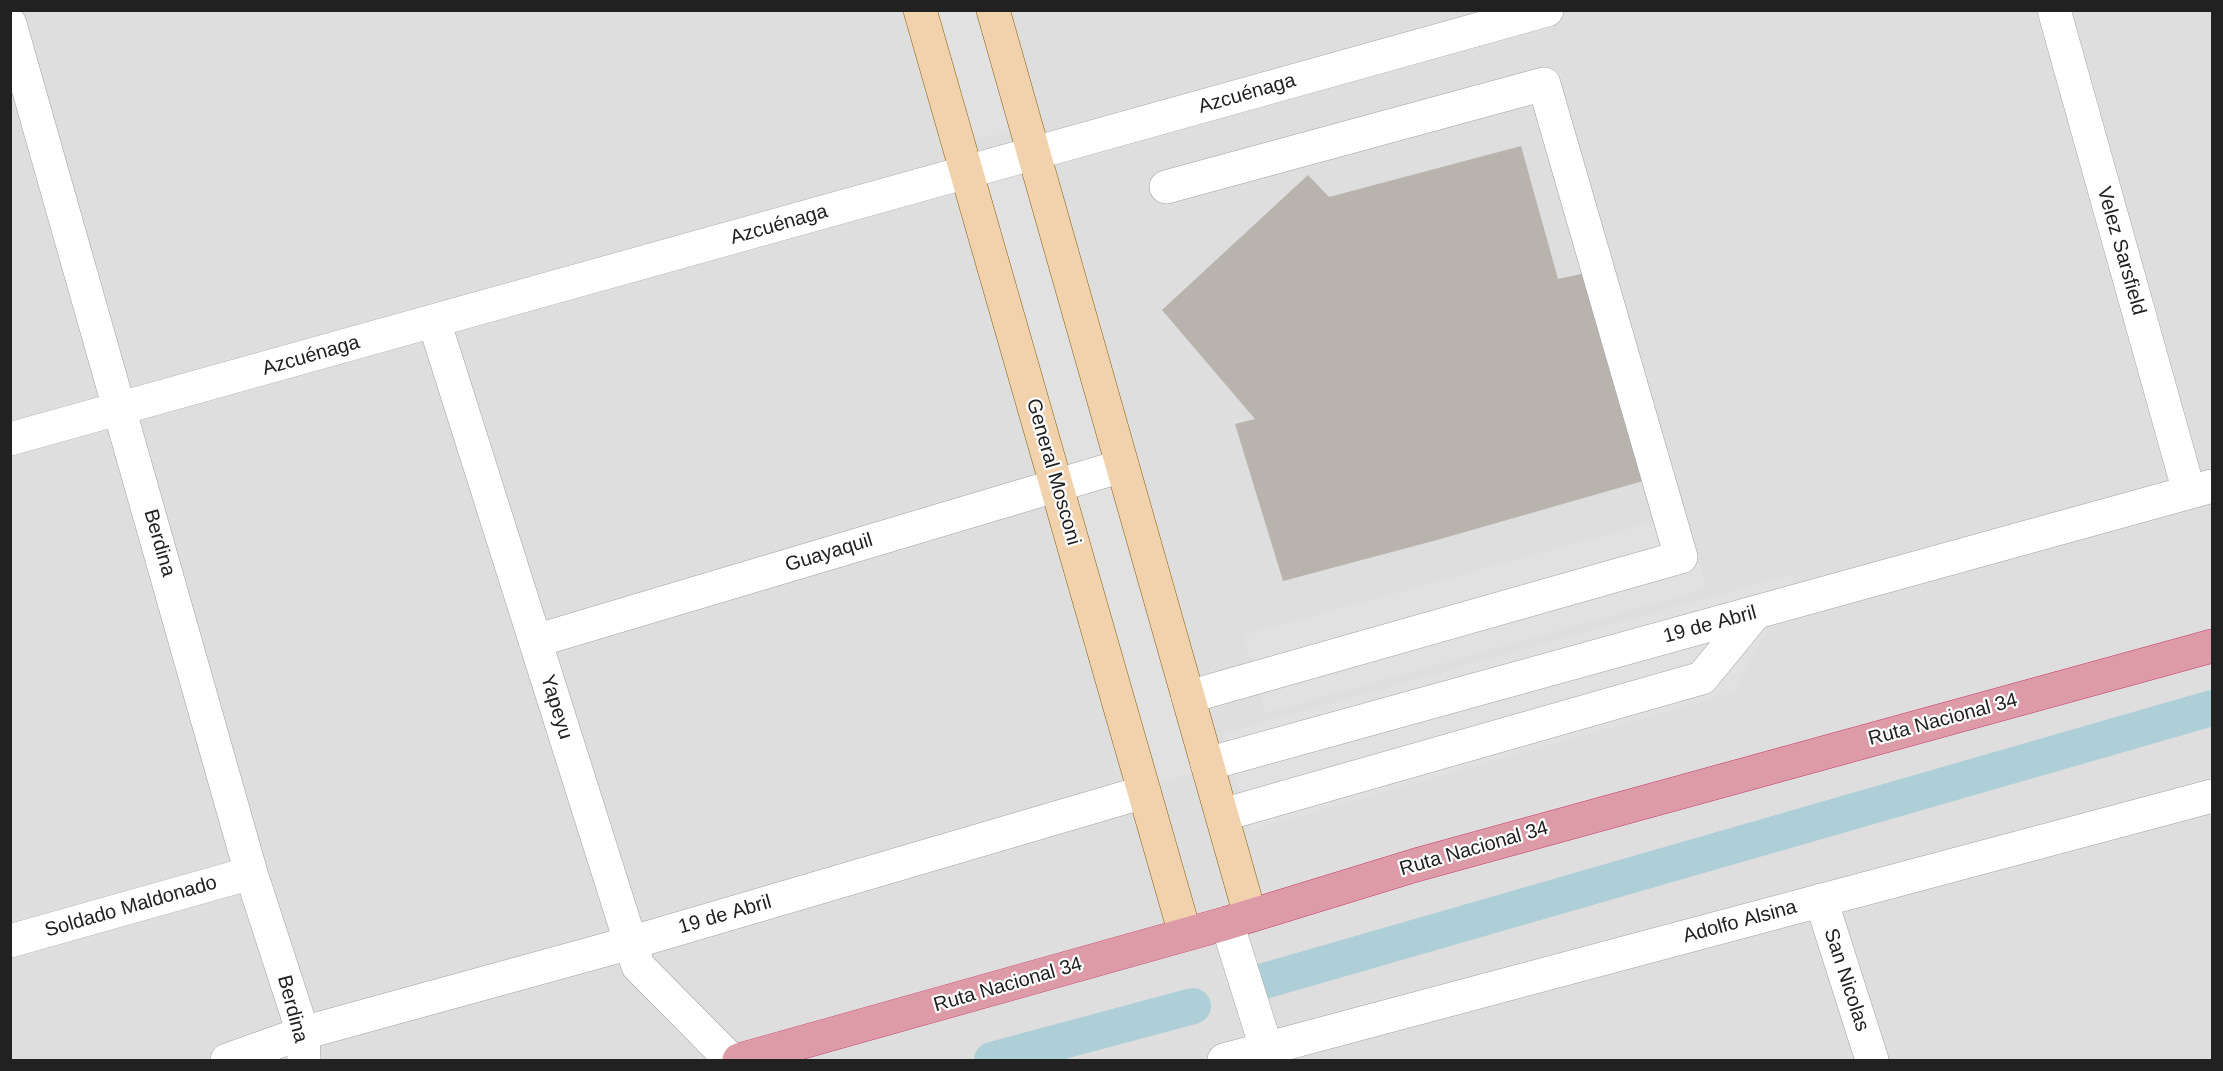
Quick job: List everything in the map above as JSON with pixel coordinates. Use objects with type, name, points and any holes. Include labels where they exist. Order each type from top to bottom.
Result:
[{"type":"highway","name":"Ruta Nacional 34","points":[[739,1060],[1238,919],[1416,865],[2212,646]]},
{"type":"main road","name":"General Mosconi","points":[[920,10],[1185,934]]},
{"type":"main road","points":[[993,10],[1222,815],[1238,919]]},
{"type":"street","name":"Azcuénaga","points":[[10,440],[1547,10]]},
{"type":"street","name":"Velez Sarsfield","points":[[2054,10],[2200,489]]},
{"type":"street","name":"Berdina","points":[[10,24],[251,873],[304,1047]]},
{"type":"street","points":[[1166,187],[1544,84],[1681,557],[1188,697]]},
{"type":"street","name":"Yapeyu","points":[[434,321],[638,966],[731,1060]]},
{"type":"street","name":"Guayaquil","points":[[536,641],[1122,466]]},
{"type":"street","name":"19 de Abril","points":[[1207,764],[2200,489]]},
{"type":"street","points":[[1222,815],[1702,678],[1756,612]]},
{"type":"street","name":"19 de Abril","points":[[227,1060],[304,1047],[630,943],[1144,792]]},
{"type":"street","name":"Adolfo Alsina","points":[[1224,1060],[1268,1054],[1821,900],[2212,795]]},
{"type":"street","name":"Soldado Maldonado","points":[[10,941],[251,873]]},
{"type":"street","name":"San Nicolas","points":[[1821,900],[1872,1060]]},
{"type":"street","points":[[1238,919],[1268,1054]]},
{"type":"shaded area","points":[[11,11],[2212,11],[2212,1060],[11,1060]]},
{"type":"shaded area","points":[[935,11],[980,11],[1015,130],[972,141]]},
{"type":"shaded area","points":[[1024,170],[1106,458],[1063,470],[982,182]]},
{"type":"shaded area","points":[[1115,484],[1197,772],[1155,784],[1073,497]]},
{"type":"shaded area","points":[[1685,513],[1706,589],[1266,713],[1244,635]]},
{"type":"shaded area","points":[[1796,573],[1734,692],[1250,830],[1224,733]]},
{"type":"building","points":[[1521,146],[1558,279],[1590,272],[1650,479],[1283,581],[1235,424],[1255,419],[1162,310],[1308,175],[1329,197]]},
{"type":"waterway","points":[[1264,981],[2212,708]]},
{"type":"waterway","points":[[992,1060],[1193,1006]]}]
